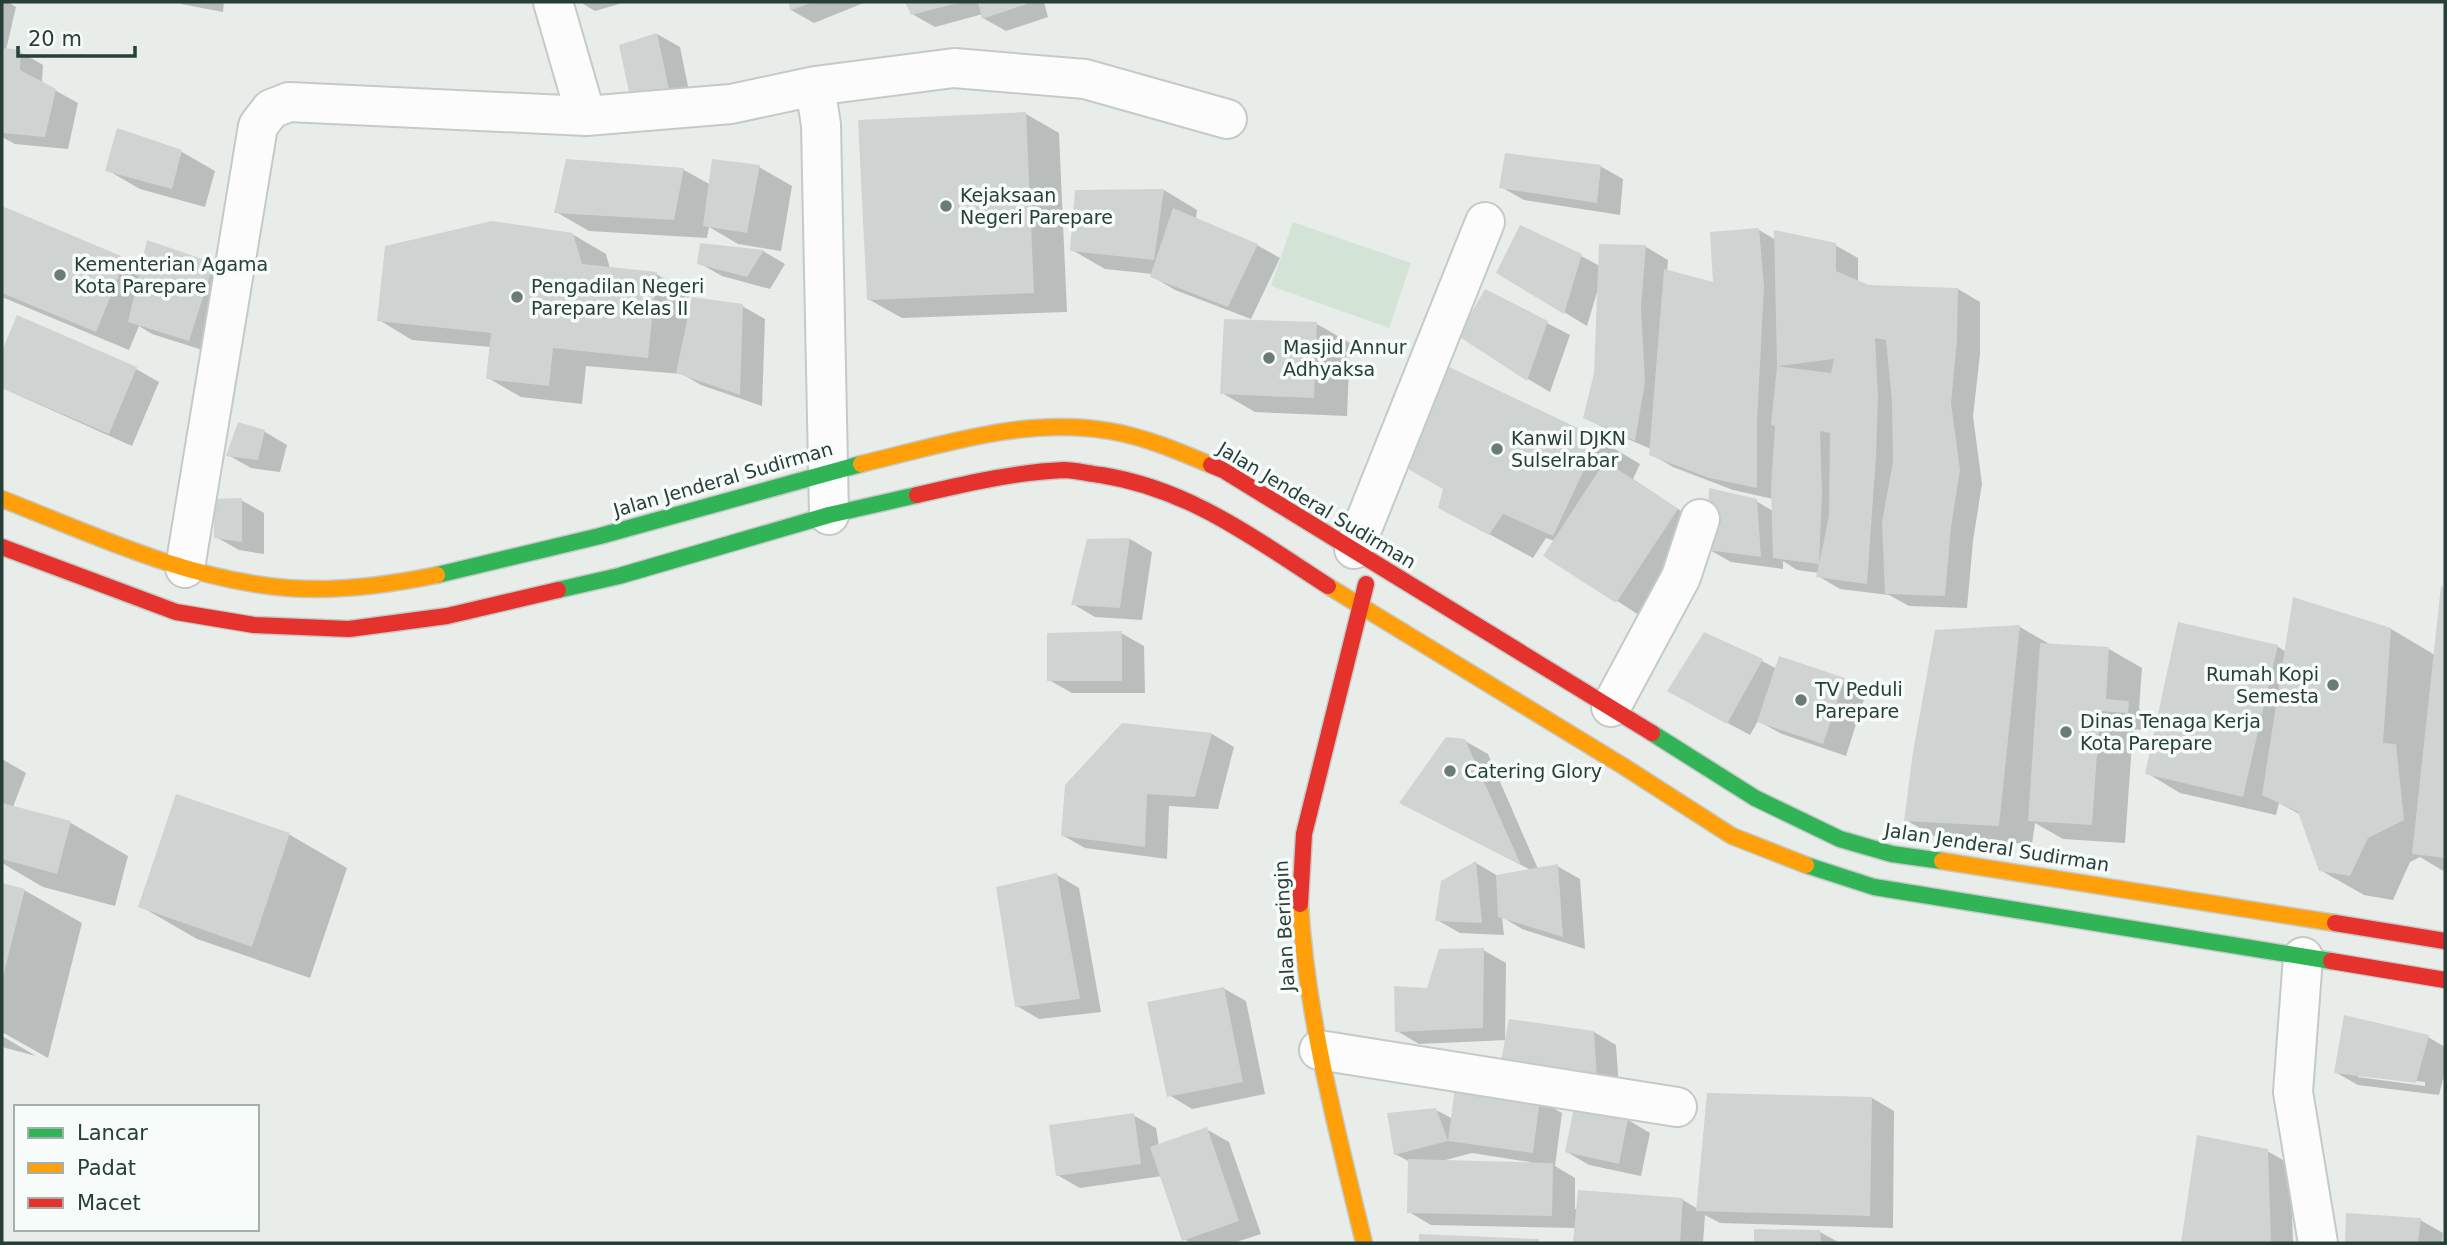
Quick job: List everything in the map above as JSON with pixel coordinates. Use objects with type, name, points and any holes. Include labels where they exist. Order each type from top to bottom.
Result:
[{"type":"main road","name":"Jalan Jenderal Sudirman","points":[[2,547],[176,612],[256,605],[328,589],[414,581],[553,549],[826,471],[983,436],[1039,427],[1090,428],[1159,442],[1223,470],[1755,798],[1874,887],[2445,979]]},
{"type":"main road","name":"Jalan Jenderal Sudirman","points":[[2,499],[184,568],[256,605],[349,629],[447,616],[619,576],[829,514],[985,480],[1066,470],[1118,478],[1173,495],[1219,515],[1360,607],[1623,766],[1732,836],[1833,856],[1892,854],[1994,868],[2445,941]]},
{"type":"main road","name":"Jalan Beringin","points":[[1363,555],[1360,607],[1330,721],[1301,850],[1301,913],[1304,967],[1319,1050],[1364,1243]]},
{"type":"street","points":[[553,2],[586,116]]},
{"type":"street","points":[[184,568],[258,126],[271,109],[289,102],[586,116],[731,104],[815,86],[954,68],[1085,79],[1227,118]]},
{"type":"street","points":[[815,86],[821,125],[826,471],[829,514]]},
{"type":"street","points":[[1363,555],[1485,222]]},
{"type":"street","points":[[1611,707],[1681,577],[1700,519]]},
{"type":"street","points":[[2303,957],[2293,1093],[2318,1243]]},
{"type":"street","points":[[1319,1050],[1677,1107]]},
{"type":"green space","points":[[1293,222],[1411,263],[1389,328],[1271,286]]},
{"type":"building","points":[[789,2],[813,2],[790,11]]},
{"type":"building","points":[[905,2],[958,2],[958,3],[911,15]]},
{"type":"building","points":[[978,2],[1026,2],[1027,4],[982,19]]},
{"type":"building","points":[[657,33],[670,94],[632,106],[619,45]]},
{"type":"building","points":[[2,48],[21,50],[20,70],[56,89],[45,137],[2,133]]},
{"type":"building","name":"Kejaksaan Negeri Parepare","points":[[1026,112],[1034,293],[867,300],[858,120]]},
{"type":"building","points":[[117,128],[182,150],[172,189],[105,171]]},
{"type":"building","points":[[1505,153],[1601,165],[1597,203],[1499,188]]},
{"type":"building","points":[[566,159],[684,168],[674,220],[554,213]]},
{"type":"building","points":[[712,159],[760,165],[747,233],[703,226]]},
{"type":"building","points":[[1164,189],[1154,260],[1070,251],[1075,190]]},
{"type":"building","name":"Kementerian Agama Kota Parepare","points":[[2,206],[126,258],[96,332],[2,293]]},
{"type":"building","points":[[1173,208],[1258,244],[1228,307],[1150,277]]},
{"type":"building","name":"Pengadilan Negeri Parepare Kelas II","points":[[492,221],[573,233],[582,264],[657,272],[648,358],[553,348],[549,386],[486,379],[491,333],[377,321],[385,246]]},
{"type":"building","points":[[1520,225],[1582,254],[1564,314],[1496,273]]},
{"type":"building","points":[[1759,228],[1764,286],[1757,422],[1757,488],[1709,478],[1649,455],[1664,269],[1713,282],[1710,232]]},
{"type":"building","points":[[1774,230],[1836,243],[1836,271],[1869,285],[1958,288],[1957,340],[1951,403],[1960,470],[1951,527],[1945,596],[1885,594],[1882,522],[1893,462],[1892,402],[1886,340],[1875,338],[1878,397],[1867,584],[1816,577],[1819,564],[1773,558],[1771,487],[1775,426],[1771,425],[1777,366]],"holes":[[[1834,359],[1831,373],[1777,366]],[[1820,431],[1830,433],[1829,516],[1819,564],[1822,494]]]},
{"type":"building","points":[[147,240],[214,263],[189,341],[128,322]]},
{"type":"building","points":[[700,243],[764,250],[747,277],[697,264]]},
{"type":"building","points":[[1599,244],[1646,245],[1641,307],[1645,382],[1635,441],[1583,418],[1594,373]]},
{"type":"building","points":[[1485,289],[1548,321],[1527,381],[1458,336]]},
{"type":"building","points":[[692,297],[743,304],[740,395],[676,373]]},
{"type":"building","points":[[17,315],[137,367],[109,434],[2,388],[2,351]]},
{"type":"building","name":"Masjid Annur Adhyaksa","points":[[1224,319],[1317,322],[1314,398],[1220,394]]},
{"type":"building","name":"Kanwil DJKN Sulselrabar","points":[[1445,365],[1599,438],[1553,536],[1503,514],[1489,535],[1438,508],[1443,489],[1394,461]]},
{"type":"building","points":[[238,422],[265,430],[258,460],[226,456]]},
{"type":"building","points":[[1605,461],[1678,509],[1616,603],[1543,556]]},
{"type":"building","points":[[1709,488],[1757,499],[1761,557],[1707,550]]},
{"type":"building","points":[[242,498],[242,542],[214,538],[214,499]]},
{"type":"building","points":[[1130,538],[1120,608],[1071,605],[1087,539]]},
{"type":"building","points":[[2441,586],[2445,587],[2445,858],[2412,854]]},
{"type":"building","name":"Rumah Kopi Semesta","points":[[2293,597],[2391,628],[2383,743],[2396,744],[2404,820],[2368,838],[2350,876],[2319,871],[2298,812],[2262,795]]},
{"type":"building","name":"Dinas Tenaga Kerja Kota Parepare","points":[[2178,622],[2278,645],[2243,797],[2145,774]]},
{"type":"building","points":[[2020,625],[1999,826],[1904,821],[1913,752],[1935,630]]},
{"type":"building","points":[[1122,631],[1122,681],[1047,681],[1047,633]]},
{"type":"building","points":[[1704,632],[1763,659],[1727,724],[1667,691]]},
{"type":"building","name":"Dinas Tenaga Kerja Kota Parepare","points":[[2040,643],[2109,647],[2106,699],[2129,701],[2128,713],[2100,711],[2092,825],[2028,821]]},
{"type":"building","name":"TV Peduli Parepare","points":[[1779,656],[1845,678],[1823,744],[1757,722]]},
{"type":"building","points":[[1122,723],[1212,733],[1195,797],[1147,794],[1145,847],[1061,836],[1065,785]]},
{"type":"building","name":"Catering Glory","points":[[1446,737],[1465,739],[1521,865],[1399,803]]},
{"type":"building","points":[[176,794],[290,833],[252,947],[138,907]]},
{"type":"building","points":[[2,803],[71,821],[57,874],[2,859]]},
{"type":"building","points":[[1476,861],[1482,923],[1435,921],[1441,881]]},
{"type":"building","points":[[1558,864],[1563,937],[1498,917],[1496,875]]},
{"type":"building","points":[[1057,873],[1080,999],[1015,1007],[996,887]]},
{"type":"building","points":[[2,883],[25,889],[3,977],[2,976]]},
{"type":"building","points":[[1484,948],[1483,1028],[1395,1032],[1394,986],[1427,988],[1439,949]]},
{"type":"building","points":[[1224,987],[1243,1082],[1167,1097],[1147,1002]]},
{"type":"building","points":[[2344,1015],[2429,1035],[2416,1083],[2334,1073]]},
{"type":"building","points":[[1509,1019],[1594,1031],[1597,1079],[1500,1066]]},
{"type":"building","points":[[1455,1087],[1540,1099],[1533,1153],[1448,1141]]},
{"type":"building","points":[[1707,1093],[1872,1097],[1870,1216],[1696,1211]]},
{"type":"building","points":[[1574,1107],[1628,1119],[1619,1164],[1565,1152]]},
{"type":"building","points":[[1436,1108],[1448,1141],[1394,1155],[1387,1113]]},
{"type":"building","points":[[1134,1113],[1141,1164],[1056,1176],[1049,1125]]},
{"type":"building","points":[[1207,1127],[1239,1221],[1182,1241],[1150,1147]]},
{"type":"building","points":[[2197,1135],[2268,1149],[2271,1243],[2181,1243]]},
{"type":"building","points":[[1408,1159],[1553,1163],[1552,1216],[1407,1213]]},
{"type":"building","points":[[1578,1190],[1683,1198],[1680,1243],[1573,1243]]},
{"type":"building","points":[[2346,1213],[2421,1218],[2418,1243],[2345,1243]]},
{"type":"building","points":[[1754,1229],[1820,1230],[1821,1243],[1754,1243]]},
{"type":"building","points":[[1419,1234],[1539,1239],[1539,1243],[1419,1243]]},
{"type":"traffic: fast","points":[[437,575],[600,536],[861,464]]},
{"type":"traffic: fast","points":[[558,590],[619,576],[829,515],[917,495]]},
{"type":"traffic: fast","points":[[1652,733],[1755,798],[1840,839],[1892,854],[1942,861]]},
{"type":"traffic: fast","points":[[1806,865],[1874,887],[2331,961]]},
{"type":"traffic: slow","points":[[861,464],[984,435],[1047,427],[1079,427],[1136,437],[1211,465]]},
{"type":"traffic: slow","points":[[2,499],[142,554],[214,576],[251,583],[288,588],[344,588],[382,585],[437,575]]},
{"type":"traffic: slow","points":[[1328,586],[1623,766],[1732,836],[1806,865]]},
{"type":"traffic: slow","points":[[1942,861],[2335,923]]},
{"type":"traffic: slow","points":[[1300,904],[1316,1032],[1364,1243]]},
{"type":"traffic: jam","points":[[1211,465],[1652,733]]},
{"type":"traffic: jam","points":[[917,495],[1046,471],[1073,471],[1133,482],[1164,492],[1220,518],[1328,586]]},
{"type":"traffic: jam","points":[[2,547],[176,612],[254,625],[349,629],[447,616],[558,590]]},
{"type":"traffic: jam","points":[[1300,904],[1304,834],[1366,584]]},
{"type":"traffic: jam","points":[[2335,923],[2445,941]]},
{"type":"traffic: jam","points":[[2331,961],[2445,980]]},
{"type":"place","name":"Kejaksaan Negeri Parepare","points":[[946,206]]},
{"type":"place","name":"Kementerian Agama Kota Parepare","points":[[60,275]]},
{"type":"place","name":"Pengadilan Negeri Parepare Kelas II","points":[[517,297]]},
{"type":"place","name":"Masjid Annur Adhyaksa","points":[[1269,358]]},
{"type":"place","name":"Kanwil DJKN Sulselrabar","points":[[1497,449]]},
{"type":"place","name":"Rumah Kopi Semesta","points":[[2333,685]]},
{"type":"place","name":"TV Peduli Parepare","points":[[1801,700]]},
{"type":"place","name":"Dinas Tenaga Kerja Kota Parepare","points":[[2066,732]]},
{"type":"place","name":"Catering Glory","points":[[1450,771]]}]
